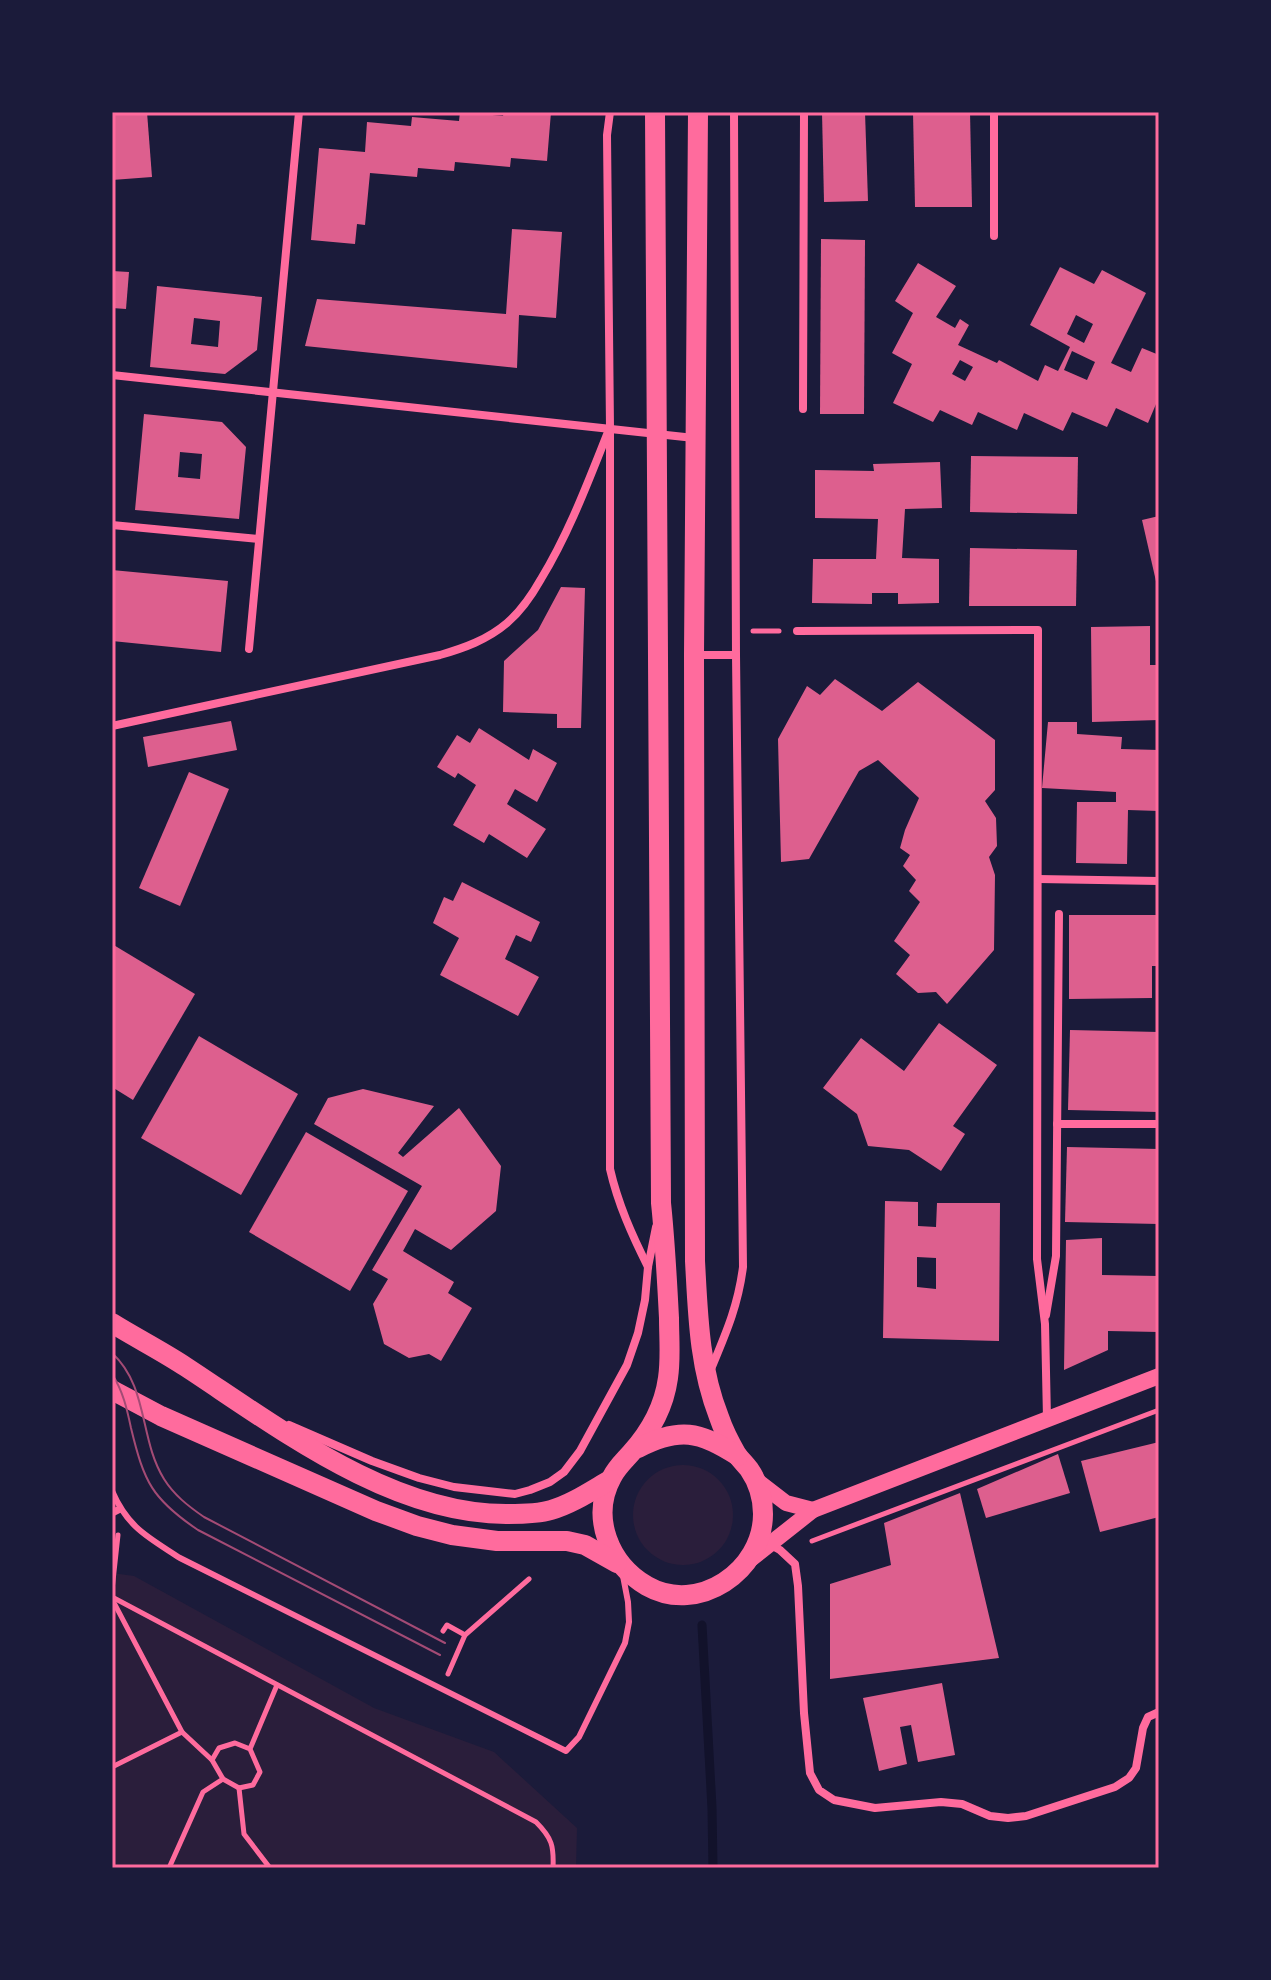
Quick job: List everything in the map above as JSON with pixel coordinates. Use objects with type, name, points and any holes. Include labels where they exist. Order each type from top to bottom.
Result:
[{"type":"main road","points":[[620,1565],[608,1545],[603,1523],[604,1501],[610,1480],[620,1464],[658,1415],[669,1376],[670,1351],[661,1203],[655,112]]},
{"type":"main road","points":[[698,112],[694,655],[695,1261],[700,1348],[719,1418],[738,1456],[756,1480],[786,1503],[813,1510]]},
{"type":"main road","points":[[112,1323],[182,1364],[302,1444],[418,1499],[452,1509],[494,1514],[549,1511],[582,1497],[610,1480]]},
{"type":"main road","points":[[746,1563],[774,1547],[813,1510],[1159,1376]]},
{"type":"main road","points":[[112,1390],[161,1416],[376,1511],[417,1526],[497,1541],[567,1541],[585,1545],[620,1565],[635,1579],[653,1589],[673,1594],[694,1595],[714,1589],[732,1578],[746,1563],[756,1549],[761,1532],[763,1515],[756,1480]]},
{"type":"main road","points":[[633,1451],[658,1438],[686,1434],[714,1440],[738,1456]]},
{"type":"street","points":[[249,649],[299,112]]},
{"type":"street","points":[[610,112],[607,135],[610,1169],[621,1210],[648,1267]]},
{"type":"street","points":[[707,1377],[740,1294],[743,1267],[734,112]]},
{"type":"street","points":[[803,409],[804,112]]},
{"type":"street","points":[[994,112],[994,236]]},
{"type":"street","points":[[112,375],[695,438]]},
{"type":"street","points":[[112,726],[440,655],[489,636],[508,623],[523,606],[554,558],[610,428]]},
{"type":"street","points":[[112,525],[259,539]]},
{"type":"street","points":[[797,631],[1038,630],[1037,1259],[1045,1324],[1047,1419]]},
{"type":"street","points":[[694,655],[736,655]]},
{"type":"street","points":[[1038,879],[1159,881]]},
{"type":"street","points":[[1045,1324],[1056,1256],[1059,914]]},
{"type":"street","points":[[1057,1124],[1159,1124]]},
{"type":"street","points":[[247,1407],[372,1461],[454,1487],[515,1494],[550,1482],[564,1472],[580,1451],[627,1365],[645,1300],[648,1267],[661,1203]]},
{"type":"street","points":[[774,1547],[795,1564],[810,1773],[819,1790],[834,1800],[875,1808],[941,1802],[962,1804],[990,1816],[1026,1816],[1115,1787],[1129,1778],[1136,1768],[1143,1728],[1148,1717],[1159,1712]]},
{"type":"lane","points":[[112,1491],[116,1511],[139,1531],[180,1558],[566,1751],[579,1737],[625,1643],[629,1622],[628,1602],[620,1565]]},
{"type":"path","points":[[736,631],[797,631]]},
{"type":"path","points":[[774,1547],[822,1539],[1159,1410]]},
{"type":"path","points":[[112,1590],[116,1511]]},
{"type":"path","points":[[441,1689],[465,1635],[529,1579]]},
{"type":"path","points":[[112,1598],[536,1822],[549,1834],[554,1852],[553,1868]]},
{"type":"path","points":[[112,1598],[182,1732],[212,1760],[223,1779],[239,1788],[253,1785],[260,1772],[250,1749],[235,1743],[219,1748],[212,1760]]},
{"type":"path","points":[[443,1631],[447,1625],[465,1635]]},
{"type":"path","points":[[250,1749],[277,1685]]},
{"type":"path","points":[[112,1767],[182,1732]]},
{"type":"path","points":[[169,1868],[203,1792],[223,1779]]},
{"type":"path","points":[[239,1788],[244,1834],[270,1868]]},
{"type":"shaded area","points":[[683,1465],[702,1469],[718,1480],[729,1496],[733,1515],[729,1534],[718,1550],[702,1561],[683,1565],[664,1561],[648,1550],[637,1534],[633,1515],[637,1496],[648,1480],[664,1469]]},
{"type":"shaded area","points":[[112,1573],[134,1576],[374,1708],[494,1752],[577,1828],[576,1868],[112,1868]]},
{"type":"building","points":[[112,112],[147,112],[152,177],[112,180]]},
{"type":"building","points":[[460,112],[503,116],[504,112],[551,112],[547,161],[511,158],[510,167],[455,162],[454,171],[418,168],[417,177],[370,173],[365,225],[357,224],[355,244],[311,240],[319,148],[365,152],[367,122],[411,126],[412,117],[459,121]]},
{"type":"building","points":[[822,112],[865,112],[868,201],[824,202]]},
{"type":"building","points":[[913,112],[970,112],[972,207],[915,207]]},
{"type":"building","points":[[512,229],[562,232],[556,318],[519,315],[517,368],[305,346],[317,299],[506,314]]},
{"type":"building","points":[[821,239],[865,240],[864,414],[820,414]]},
{"type":"building","points":[[918,263],[956,286],[936,317],[955,328],[960,319],[969,325],[958,345],[997,363],[999,360],[1038,381],[1045,365],[1058,371],[1070,347],[1030,325],[1060,267],[1094,284],[1102,270],[1146,293],[1111,363],[1131,372],[1142,348],[1159,355],[1159,397],[1148,423],[1116,408],[1107,427],[1072,412],[1063,431],[1024,413],[1017,430],[978,412],[972,425],[940,410],[933,422],[893,403],[912,364],[892,353],[913,313],[895,301]],"holes":[[[1076,315],[1093,324],[1084,343],[1067,334]],[[1072,351],[1095,362],[1087,380],[1064,370]],[[960,360],[973,367],[965,381],[952,374]]]},
{"type":"building","points":[[112,271],[129,272],[126,309],[112,308]]},
{"type":"building","points":[[157,286],[262,297],[257,350],[225,374],[150,367]],"holes":[[[194,318],[220,321],[218,347],[191,344]]]},
{"type":"building","points":[[144,414],[222,422],[246,447],[239,519],[135,510]],"holes":[[[180,452],[202,454],[200,479],[178,477]]]},
{"type":"building","points":[[971,456],[1078,457],[1077,514],[970,512]]},
{"type":"building","points":[[940,462],[942,508],[905,509],[902,558],[939,559],[939,603],[898,604],[898,593],[872,593],[872,604],[812,603],[813,559],[876,559],[878,519],[815,518],[815,470],[874,471],[873,464]]},
{"type":"building","points":[[1159,516],[1159,590],[1158,590],[1142,520]]},
{"type":"building","points":[[970,548],[1077,550],[1076,606],[969,606]]},
{"type":"building","points":[[112,570],[228,581],[221,652],[112,641]]},
{"type":"building","points":[[561,587],[585,588],[581,728],[557,728],[557,714],[503,712],[504,661],[538,630]]},
{"type":"building","points":[[1150,626],[1150,665],[1159,665],[1159,720],[1092,722],[1091,627]]},
{"type":"building","points":[[835,679],[882,711],[918,682],[995,740],[995,790],[985,801],[996,818],[997,846],[989,857],[995,875],[994,950],[947,1004],[936,992],[918,993],[896,974],[910,955],[894,941],[920,902],[909,891],[916,880],[903,866],[910,855],[900,848],[919,798],[878,760],[859,771],[809,859],[781,862],[778,739],[807,686],[820,695]]},
{"type":"building","points":[[231,721],[237,750],[148,767],[143,737]]},
{"type":"building","points":[[1048,722],[1077,722],[1077,734],[1122,737],[1121,749],[1159,750],[1159,811],[1128,810],[1127,864],[1076,863],[1077,802],[1116,802],[1116,792],[1042,788]]},
{"type":"building","points":[[479,728],[529,760],[533,749],[557,763],[537,802],[515,789],[507,804],[546,829],[527,858],[489,834],[484,843],[453,825],[476,785],[458,773],[455,778],[437,767],[457,735],[470,743]]},
{"type":"building","points":[[189,772],[229,789],[180,906],[139,888]]},
{"type":"building","points":[[462,882],[540,922],[531,942],[516,935],[505,959],[539,977],[518,1016],[440,975],[459,938],[433,923],[444,897],[453,901]]},
{"type":"building","points":[[1069,915],[1159,915],[1159,966],[1152,966],[1152,998],[1069,999]]},
{"type":"building","points":[[112,944],[195,994],[133,1100],[112,1087]]},
{"type":"building","points":[[939,1023],[997,1065],[953,1126],[965,1134],[941,1171],[909,1150],[868,1146],[857,1114],[823,1088],[861,1038],[904,1071]]},
{"type":"building","points":[[1070,1030],[1159,1032],[1159,1112],[1068,1110]]},
{"type":"building","points":[[199,1036],[298,1094],[241,1195],[141,1138]]},
{"type":"building","points":[[363,1089],[434,1106],[398,1153],[403,1157],[459,1108],[501,1166],[496,1211],[451,1250],[415,1229],[403,1251],[454,1282],[448,1293],[472,1308],[441,1361],[429,1354],[409,1358],[384,1344],[373,1304],[388,1279],[372,1270],[422,1186],[314,1124],[328,1098]]},
{"type":"building","points":[[306,1132],[408,1191],[350,1291],[249,1232]]},
{"type":"building","points":[[1067,1147],[1159,1149],[1159,1224],[1065,1222]]},
{"type":"building","points":[[885,1201],[918,1202],[918,1226],[936,1227],[937,1203],[1000,1203],[999,1341],[883,1338]],"holes":[[[917,1257],[936,1258],[936,1289],[917,1287]]]},
{"type":"building","points":[[1102,1238],[1102,1275],[1159,1276],[1159,1332],[1108,1331],[1108,1350],[1064,1370],[1066,1240]]},
{"type":"building","points":[[1159,1442],[1159,1517],[1100,1532],[1081,1461]]},
{"type":"building","points":[[1058,1454],[1070,1493],[986,1518],[977,1489]]},
{"type":"building","points":[[960,1493],[999,1658],[830,1679],[830,1584],[891,1565],[884,1523]]},
{"type":"building","points":[[942,1683],[955,1755],[918,1762],[911,1725],[900,1727],[907,1764],[879,1771],[863,1698]]},
{"type":"waterway","points":[[702,1625],[713,1868]]},
{"type":"tram line","points":[[112,1353],[132,1381],[156,1463],[168,1485],[182,1500],[204,1517],[445,1643]]},
{"type":"tram line","points":[[112,1374],[124,1400],[146,1476],[170,1509],[198,1530],[440,1655]]}]
